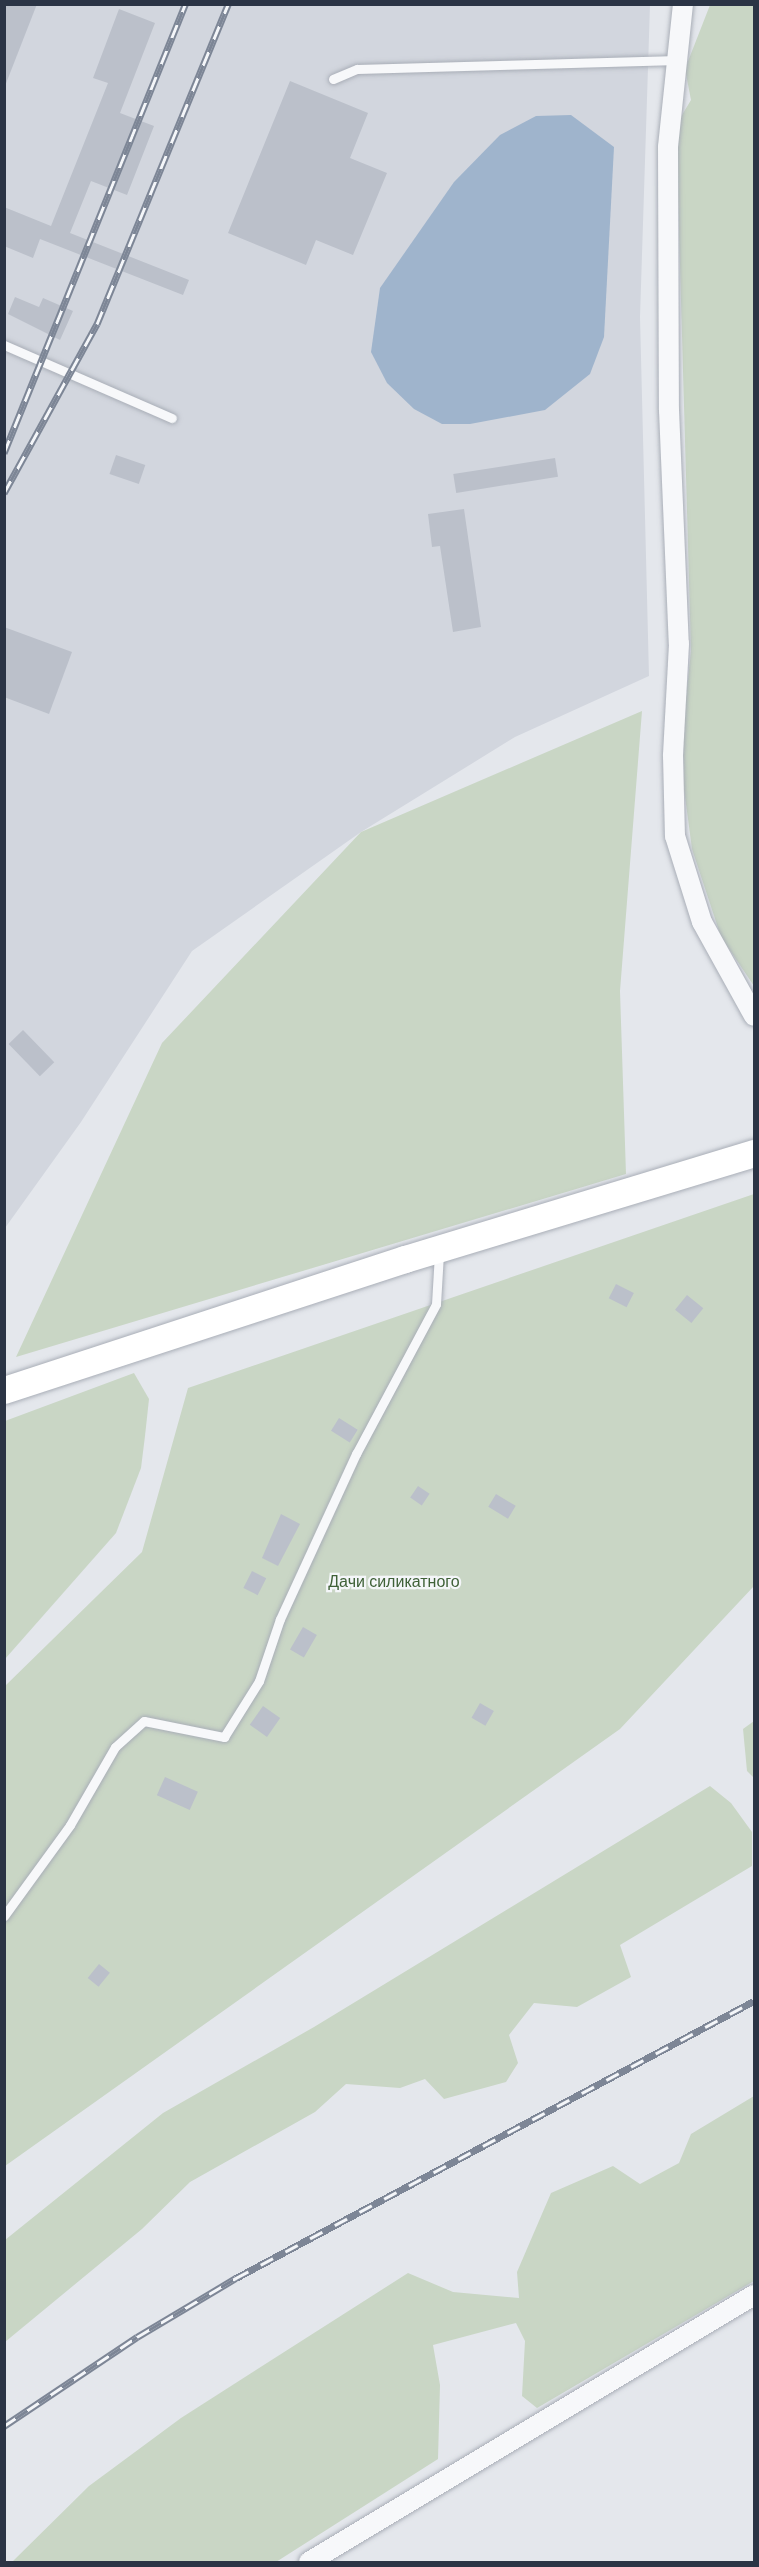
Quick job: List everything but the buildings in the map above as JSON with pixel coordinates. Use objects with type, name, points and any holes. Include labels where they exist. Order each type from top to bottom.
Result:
[{"type":"street","points":[[683,4],[668,147],[669,410],[679,644],[674,756],[675,836],[702,922],[754,1016]]},
{"type":"street","points":[[4,1390],[440,1248],[754,1154]]},
{"type":"street","points":[[309,2562],[754,2295]]},
{"type":"lane","points":[[333,79],[357,69],[678,60]]},
{"type":"lane","points":[[4,345],[172,418]]},
{"type":"lane","points":[[4,1916],[70,1824],[114,1747],[144,1721],[224,1737],[259,1682],[280,1619],[351,1464],[436,1304],[440,1248]]},
{"type":"shaded area","points":[[5,5],[650,5],[640,317],[649,676],[515,737],[361,832],[192,951],[81,1122],[5,1228]]},
{"type":"green space","points":[[710,5],[754,5],[754,986],[721,937],[692,849],[684,789],[683,726],[691,651],[676,125],[691,100],[685,69]]},
{"type":"green space","points":[[642,711],[620,991],[626,1174],[16,1357],[162,1043],[361,832]]},
{"type":"green space","name":"Дачи силикатного","points":[[754,1194],[754,1586],[620,1729],[5,2166],[5,1686],[142,1552],[188,1388]]},
{"type":"green space","points":[[134,1373],[149,1399],[145,1436],[141,1468],[116,1533],[5,1659],[5,1421]]},
{"type":"green space","points":[[754,1721],[754,1778],[747,1771],[743,1729]]},
{"type":"green space","points":[[710,1786],[731,1803],[752,1832],[752,1866],[620,1945],[631,1977],[577,2007],[534,2003],[509,2035],[518,2063],[506,2082],[444,2099],[425,2079],[400,2088],[346,2084],[315,2112],[190,2182],[142,2229],[5,2342],[5,2240],[163,2113],[314,2027]]},
{"type":"green space","points":[[754,2096],[754,2281],[537,2408],[522,2396],[525,2341],[516,2323],[433,2345],[440,2385],[438,2459],[276,2562],[12,2562],[89,2486],[181,2418],[408,2273],[453,2292],[519,2298],[517,2272],[551,2193],[613,2166],[640,2184],[679,2163],[691,2134]]},
{"type":"water","points":[[571,115],[614,147],[604,337],[590,374],[545,410],[470,424],[442,424],[414,409],[387,383],[371,352],[380,288],[454,182],[500,135],[536,116]]},
{"type":"railway","points":[[4,453],[185,4]]},
{"type":"railway","points":[[4,493],[97,324],[228,4]]},
{"type":"railway","points":[[4,2426],[137,2337],[236,2278],[754,2001]]}]
